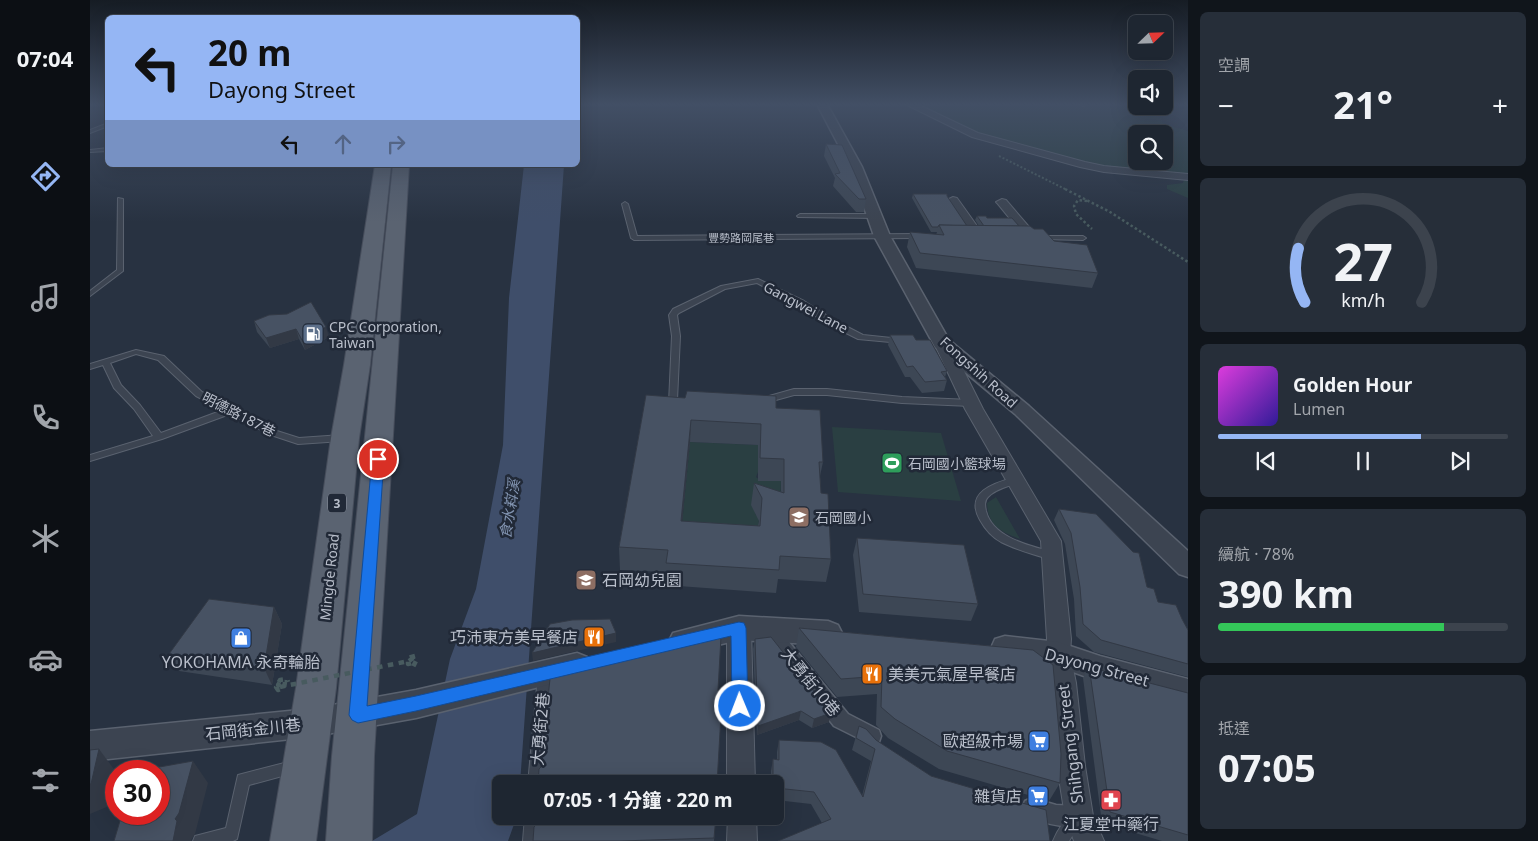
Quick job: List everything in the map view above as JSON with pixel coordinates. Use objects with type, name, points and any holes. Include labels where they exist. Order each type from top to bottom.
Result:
[{"type":"main road","name":"Mingde Road","points":[[350,828],[353,756],[358,715],[380,282],[383,167]]},
{"type":"main road","name":"Mingde Road","points":[[293,841],[316,688],[344,438],[357,365],[380,282],[401,167]]},
{"type":"street","name":"Fongshih Road","points":[[843,143],[856,167],[882,236],[937,343],[1022,410],[1188,567]]},
{"type":"street","points":[[1006,143],[1104,169],[1188,177]]},
{"type":"street","points":[[953,200],[977,236]]},
{"type":"street","points":[[1002,202],[1028,237]]},
{"type":"street","name":"Shihgang Street","points":[[937,343],[1052,541],[1059,639],[1058,654],[1064,683],[1071,766],[1079,816],[1089,841]]},
{"type":"street","points":[[739,628],[741,775]]},
{"type":"street","points":[[661,646],[739,628],[768,628],[852,636]]},
{"type":"street","name":"大勇街10巷","points":[[768,628],[841,720],[870,734],[887,750]]},
{"type":"street","name":"Dayong Street","points":[[975,646],[1058,654],[1100,669],[1188,692]]},
{"type":"street","points":[[538,675],[603,660]]},
{"type":"street","name":"石岡街金川巷","points":[[90,746],[310,723],[416,704],[538,675]]},
{"type":"street","points":[[1018,804],[1056,815],[1079,816]]},
{"type":"street","points":[[742,825],[742,841]]},
{"type":"lane","points":[[90,151],[105,149]]},
{"type":"lane","points":[[90,294],[120,271],[120,199]]},
{"type":"lane","name":"豐勢路岡尾巷","points":[[625,204],[634,238],[882,236]]},
{"type":"lane","points":[[800,216],[876,216]]},
{"type":"lane","points":[[882,236],[930,236]]},
{"type":"lane","points":[[1028,237],[1083,238]]},
{"type":"lane","name":"Gangwei Lane","points":[[683,403],[673,403],[676,336],[673,315],[723,287],[758,282],[801,303],[831,322],[861,336],[914,342]]},
{"type":"lane","name":"明德路187巷","points":[[90,367],[136,352],[161,358],[200,394],[229,411],[274,433],[298,441],[344,438]]},
{"type":"lane","points":[[106,362],[116,386],[137,407],[159,437]]},
{"type":"lane","points":[[760,402],[794,392],[827,392],[902,400],[971,403]]},
{"type":"lane","points":[[90,458],[159,437],[229,411]]},
{"type":"lane","points":[[1016,480],[988,490],[980,500],[980,512],[988,526],[1003,539],[1052,556]]},
{"type":"lane","name":"大勇街2巷","points":[[535,775],[538,675]]},
{"type":"lane","points":[[200,841],[232,834],[243,780],[304,764]]},
{"type":"lane","points":[[1060,841],[1079,816]]},
{"type":"lane","points":[[530,841],[531,825]]},
{"type":"path","points":[[992,152],[1090,202],[1155,240],[1188,262]]},
{"type":"path","points":[[1090,202],[1078,200],[1074,206],[1076,214],[1093,230]]},
{"type":"path","points":[[287,688],[288,681],[284,678],[277,683],[276,687],[278,690],[282,690],[284,688],[285,682],[280,682],[278,685],[280,688],[409,661],[413,658],[412,663],[408,664],[408,658],[415,656],[416,661],[412,669]]},
{"type":"green space","points":[[1012,143],[1128,143],[1128,169],[1087,164]]},
{"type":"green space","points":[[1173,143],[1188,143],[1188,174],[1136,170],[1173,170]]},
{"type":"green space","points":[[1184,179],[1188,180],[1188,198],[1167,189],[1167,185],[1183,183]]},
{"type":"green space","name":"石岡國小籃球場","points":[[832,427],[941,433],[961,501],[838,492]]},
{"type":"green space","points":[[690,442],[758,445],[758,472],[756,477],[761,481],[781,480],[780,513],[756,511],[755,514],[759,518],[757,549],[680,544]]},
{"type":"green space","points":[[996,497],[1020,539],[1001,531],[993,523],[987,503]]},
{"type":"water","name":"食水嵙溪","points":[[524,167],[564,167],[521,775],[492,775],[492,825],[514,825],[508,841],[372,841],[417,814],[450,659],[476,589],[503,445],[509,298]]},
{"type":"building","points":[[826,144],[842,145],[866,199],[859,199],[835,174],[840,173]]},
{"type":"building","points":[[913,194],[947,194],[967,226],[939,225],[938,227],[932,227]]},
{"type":"building","points":[[977,216],[1012,218],[1019,226],[984,226]]},
{"type":"building","points":[[939,225],[1030,226],[1034,229],[1043,229],[1054,241],[1087,245],[1098,273],[920,253],[910,232],[944,235]]},
{"type":"building","points":[[311,302],[326,327],[302,340],[296,329],[266,338],[254,321],[269,315],[287,314]]},
{"type":"building","points":[[890,335],[913,335],[916,340],[930,340],[947,371],[941,372],[947,380],[925,382],[913,366],[907,367]]},
{"type":"building","points":[[687,391],[776,396],[776,408],[820,410],[823,462],[819,462],[821,493],[828,494],[831,559],[780,556],[779,570],[666,563],[668,550],[619,547],[646,395],[685,398]],"holes":[[[691,420],[761,424],[760,458],[784,459],[784,493],[754,483],[762,498],[760,526],[681,521]]]},
{"type":"building","points":[[1059,509],[1096,514],[1133,552],[1139,553],[1147,587],[1154,589],[1158,602],[1176,605],[1188,630],[1188,664],[1101,640],[1083,624],[1080,587],[1071,533]]},
{"type":"building","points":[[857,538],[964,545],[978,604],[863,594]]},
{"type":"building","points":[[209,599],[274,607],[264,668],[169,654]]},
{"type":"building","points":[[610,619],[616,633],[532,653],[550,624],[572,620]]},
{"type":"building","points":[[799,628],[1033,650],[1053,665],[1061,754],[1060,783],[947,751],[895,719],[881,707],[882,676],[841,679]]},
{"type":"building","points":[[706,633],[721,637],[718,690],[721,715],[718,775],[539,775],[551,669],[626,652],[627,654]]},
{"type":"building","points":[[771,637],[831,713],[814,719],[801,711],[758,726],[755,639]]},
{"type":"building","points":[[1089,666],[1188,693],[1188,835],[1110,812]]},
{"type":"building","points":[[859,726],[866,729],[876,740],[931,776],[1046,810],[1050,841],[778,841],[831,819],[814,792],[784,789],[784,775],[773,775],[773,759],[779,760],[779,740],[821,742],[836,750],[863,797],[875,749],[856,738]]},
{"type":"building","points":[[99,749],[91,784],[90,784],[90,750]]},
{"type":"building","points":[[193,761],[179,813],[175,819],[177,821],[173,841],[114,841],[119,825],[170,825],[170,765]]},
{"type":"building","points":[[536,825],[715,825],[714,838],[620,841],[533,841],[534,827]]},
{"type":"place","name":"CPC Corporation, Taiwan","points":[[313,334]]},
{"type":"place","name":"石岡國小籃球場","points":[[892,463]]},
{"type":"place","name":"石岡國小","points":[[799,517]]},
{"type":"place","name":"石岡幼兒園","points":[[586,580]]},
{"type":"place","name":"巧沛東方美早餐店","points":[[594,637]]},
{"type":"place","name":"YOKOHAMA 永奇輪胎","points":[[241,638]]},
{"type":"place","name":"美美元氣屋早餐店","points":[[872,674]]},
{"type":"place","name":"歐超級市場","points":[[1039,741]]},
{"type":"place","name":"雜貨店","points":[[1038,796]]},
{"type":"place","name":"江夏堂中藥行","points":[[1111,800]]},
{"type":"route","points":[[378,459],[358,715],[416,704],[739,628],[740,706]]}]
